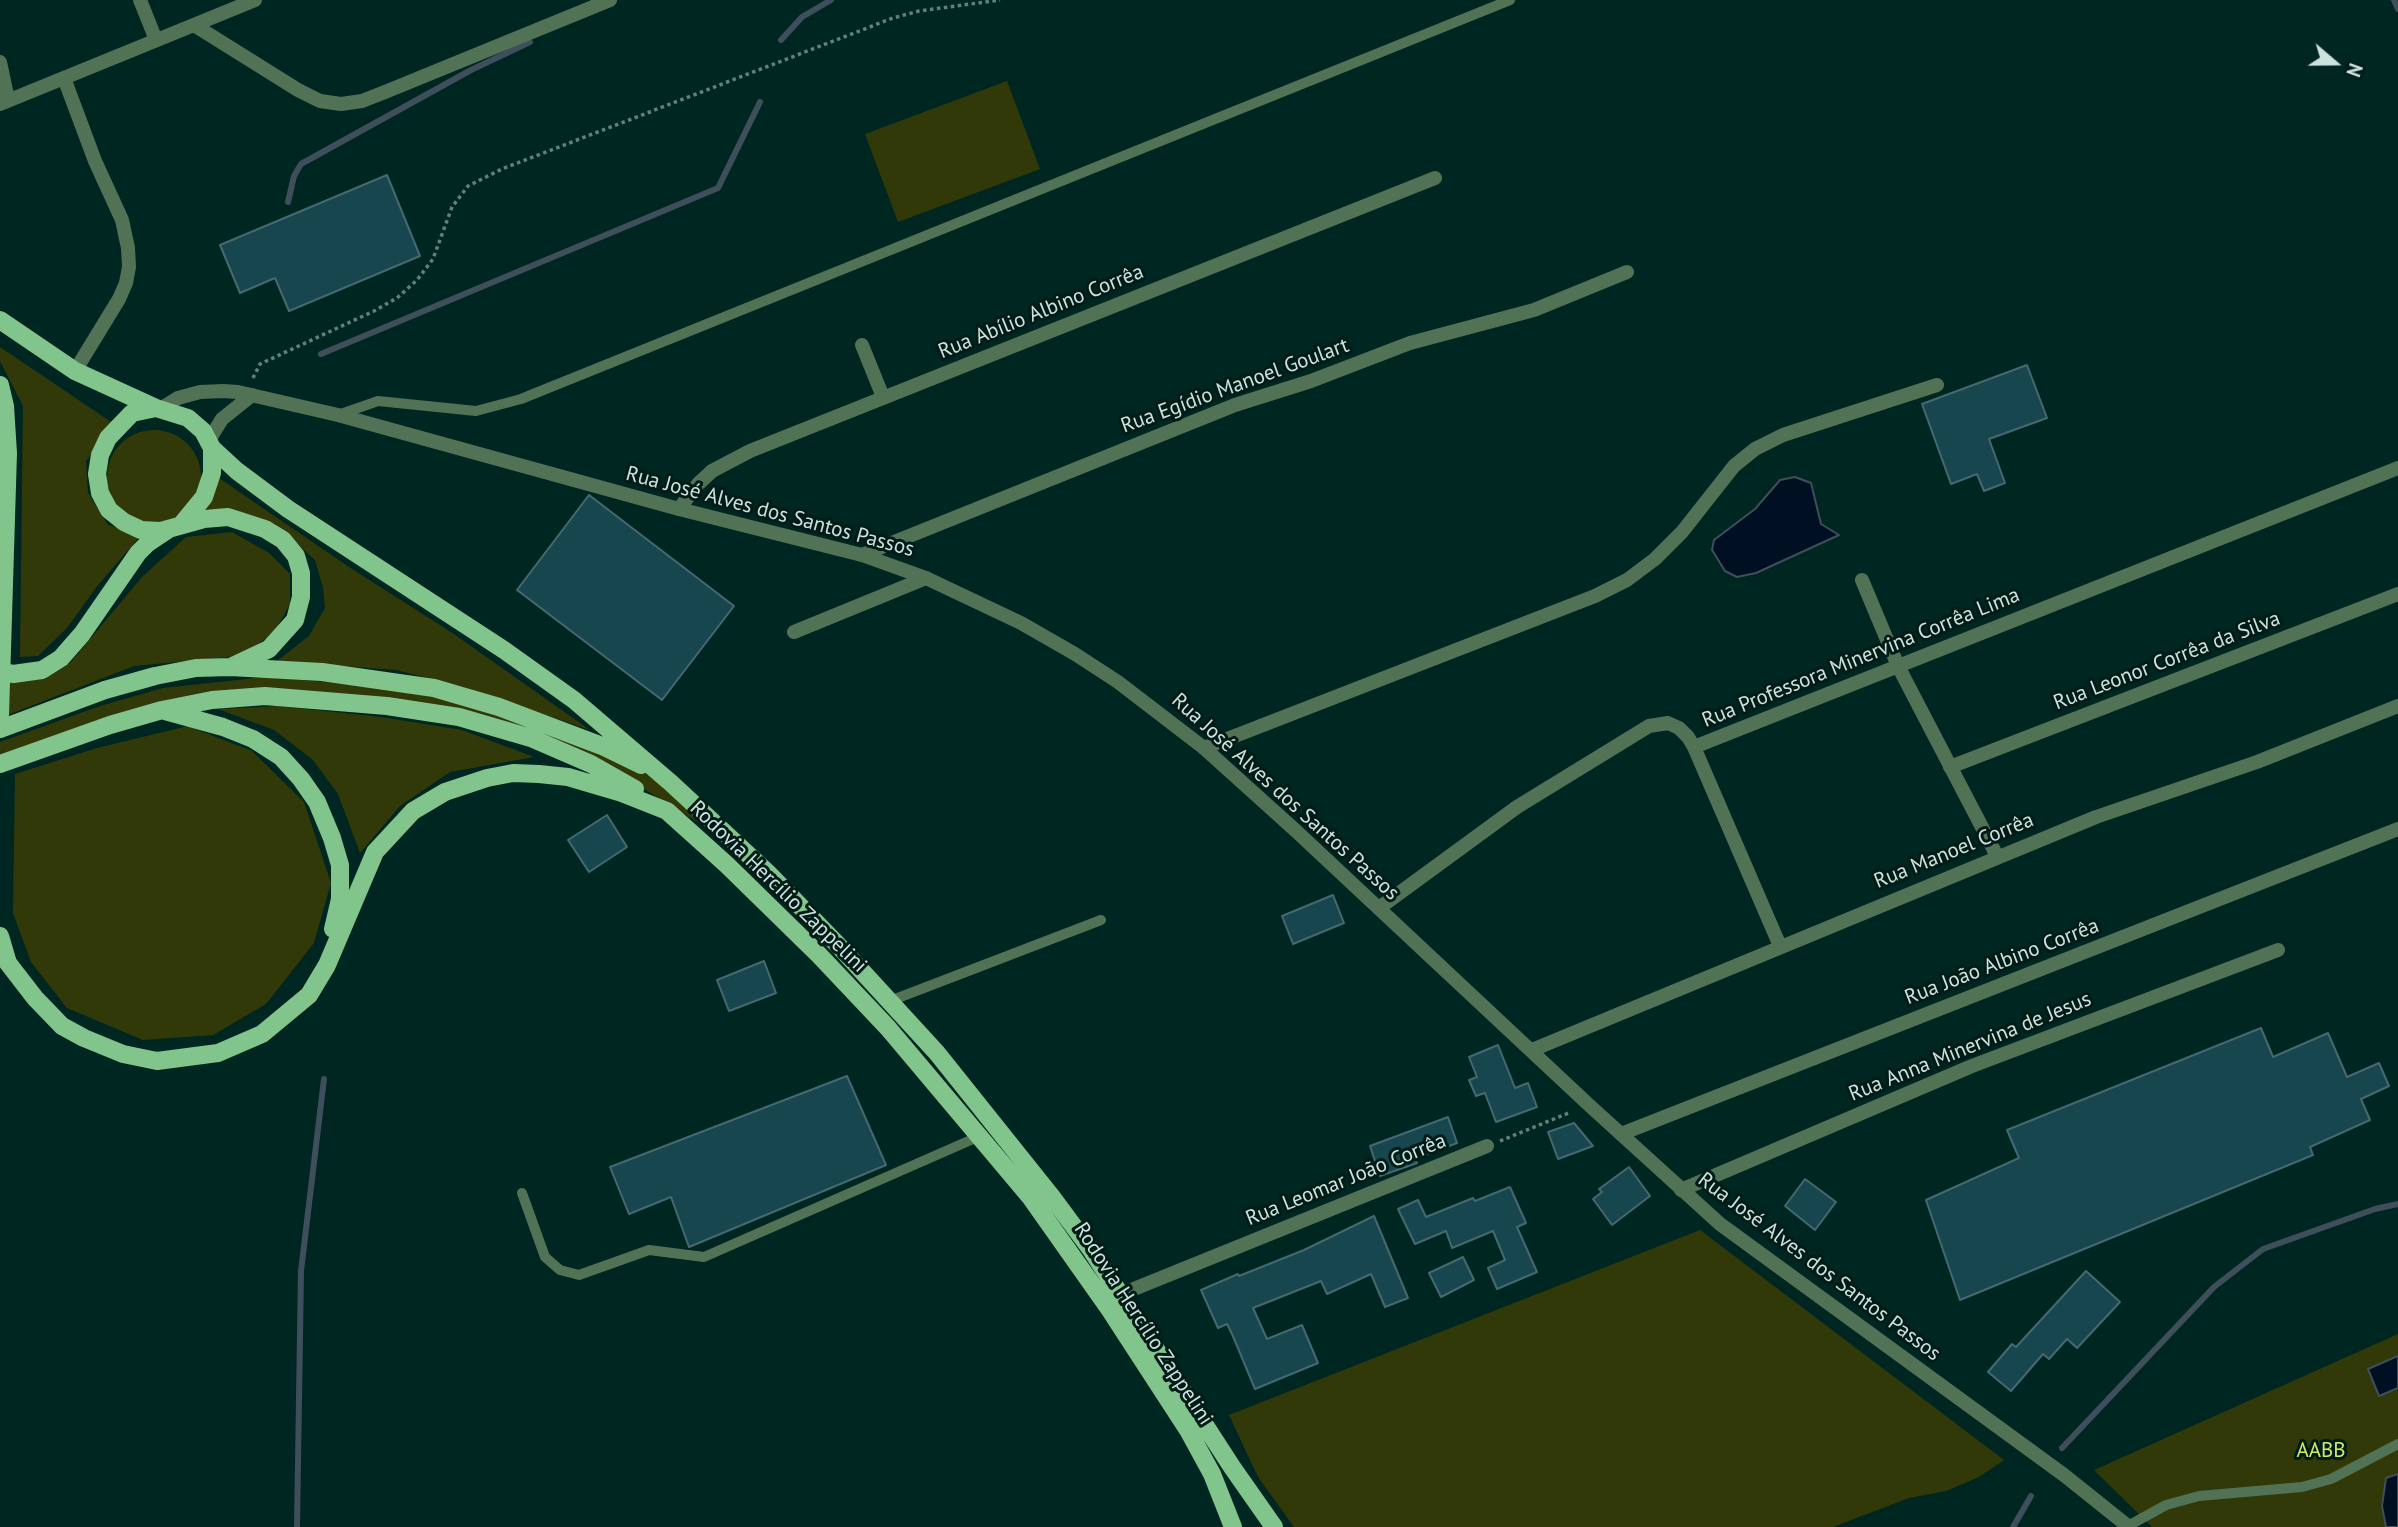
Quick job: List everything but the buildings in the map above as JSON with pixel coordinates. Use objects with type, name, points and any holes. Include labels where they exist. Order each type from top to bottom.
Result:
[{"type":"main road","name":"Rodovia Hercílio Zappelini","points":[[0,320],[75,371],[188,418],[203,431],[210,444],[237,471],[288,509],[543,677],[620,738],[768,873],[890,1001],[981,1106],[1092,1251],[1232,1468],[1274,1527]]},
{"type":"main road","points":[[0,386],[5,407],[8,453],[0,715]]},
{"type":"main road","points":[[159,408],[132,414],[115,429],[100,455],[97,474],[100,493],[109,510],[124,522],[141,530],[161,531],[204,519],[229,517],[265,529],[283,540],[296,556],[301,573],[302,597],[295,620],[269,649],[230,667]]},
{"type":"main road","points":[[0,671],[13,674],[42,670],[61,657],[82,634],[138,553],[148,543],[176,527],[204,497],[212,473],[210,444]]},
{"type":"main road","points":[[0,729],[105,690],[196,668],[323,672],[434,688],[499,707],[601,746],[636,762],[671,783]]},
{"type":"main road","points":[[0,764],[110,724],[162,710],[212,700],[265,696],[387,706],[459,717],[531,738],[591,764],[667,811]]},
{"type":"main road","points":[[162,710],[223,727],[253,739],[281,757],[317,802],[340,865],[340,899],[327,965]]},
{"type":"main road","name":"Rodovia Hercílio Zappelini","points":[[0,936],[8,963],[35,998],[62,1026],[84,1038],[123,1054],[157,1061],[218,1053],[262,1034],[309,995],[327,965],[375,852],[413,811],[445,792],[513,773],[540,774],[568,777],[619,792],[667,811],[819,955],[888,1028],[1031,1198],[1110,1310],[1200,1452],[1213,1474],[1233,1527]]},
{"type":"street","points":[[140,0],[156,40]]},
{"type":"street","points":[[0,62],[4,102],[255,0]]},
{"type":"street","points":[[194,25],[298,90],[320,101],[341,104],[385,92],[610,0]]},
{"type":"street","points":[[64,78],[95,161],[122,220],[129,267],[119,299],[75,371]]},
{"type":"street","name":"Rua Abílio Albino Corrêa","points":[[679,509],[698,484],[729,461],[883,397],[1435,178]]},
{"type":"street","name":"Rua Egídio Manoel Goulart","points":[[862,555],[1235,405],[1311,381],[1410,343],[1534,310],[1627,271]]},
{"type":"street","points":[[862,345],[883,397]]},
{"type":"street","points":[[1204,748],[1595,596],[1627,580],[1655,559],[1682,532],[1734,466],[1755,449],[1783,435],[1937,385]]},
{"type":"street","name":"Rua José Alves dos Santos Passos","points":[[159,408],[178,398],[223,390],[338,415],[679,509],[862,555],[926,578],[1021,622],[1075,654],[1157,710],[1204,748],[1681,1190],[1758,1253],[2064,1475],[2128,1527]]},
{"type":"street","points":[[210,444],[222,419],[252,395]]},
{"type":"street","name":"Rua Professora Minervina Corrêa Lima","points":[[1379,908],[1517,807],[1649,726],[1668,723],[1679,728],[1694,747],[2398,468]]},
{"type":"street","points":[[794,632],[926,578]]},
{"type":"street","points":[[1862,580],[1898,666],[1997,856]]},
{"type":"street","name":"Rua Leonor Corrêa da Silva","points":[[1951,768],[2398,594]]},
{"type":"street","name":"Rua Manoel Corrêa","points":[[1532,1050],[1997,856],[2096,817],[2257,762],[2398,706]]},
{"type":"street","points":[[1694,747],[1780,946]]},
{"type":"street","name":"Rua João Albino Corrêa","points":[[1620,1134],[2398,829]]},
{"type":"street","name":"Rua Anna Minervina de Jesus","points":[[1681,1190],[1972,1066],[2278,950]]},
{"type":"street","name":"Rua Leomar João Corrêa","points":[[1119,1295],[1487,1146]]},
{"type":"lane","points":[[338,415],[378,401],[476,411],[521,399],[1510,0]]},
{"type":"lane","points":[[890,1001],[1101,920]]},
{"type":"lane","points":[[522,1193],[545,1256],[561,1270],[579,1275],[649,1250],[704,1257],[980,1136]]},
{"type":"lane","points":[[2128,1527],[2166,1505],[2199,1496],[2302,1487],[2330,1479],[2398,1444]]},
{"type":"path","points":[[252,395],[254,372],[260,364],[374,311],[397,298],[417,280],[433,260],[452,207],[468,186],[502,169],[893,18],[919,11],[1000,0]]},
{"type":"path","points":[[1487,1146],[1589,1105]]},
{"type":"green space","points":[[1007,81],[1040,169],[898,222],[865,134]]},
{"type":"green space","points":[[0,347],[114,424],[86,461],[88,493],[108,525],[142,534],[98,585],[67,628],[38,656],[20,657],[23,406],[0,361]]},
{"type":"green space","points":[[154,430],[172,434],[187,444],[197,459],[201,477],[197,495],[187,510],[172,520],[154,524],[136,520],[121,510],[111,495],[107,477],[111,459],[121,444],[136,434]]},
{"type":"green space","points":[[216,476],[352,569],[451,632],[590,730],[464,687],[396,670],[277,661],[309,636],[325,608],[323,588],[315,560],[275,524],[234,511],[201,509]]},
{"type":"green space","points":[[232,532],[269,553],[290,574],[290,604],[274,633],[240,656],[134,666],[0,718],[0,679],[34,680],[70,663],[142,577],[186,537]]},
{"type":"green space","points":[[265,677],[390,687],[461,701],[638,769],[677,795],[701,824],[631,781],[533,733],[265,690],[0,756],[0,742],[100,706],[163,688]]},
{"type":"green space","points":[[278,706],[381,717],[462,730],[534,757],[450,772],[400,806],[360,853],[338,794],[313,760],[274,730],[218,709]]},
{"type":"green space","points":[[188,726],[252,751],[304,802],[331,883],[314,943],[266,1004],[213,1035],[143,1040],[67,1008],[31,962],[13,913],[15,774],[97,748]]},
{"type":"green space","points":[[1700,1230],[2004,1460],[1979,1477],[1946,1491],[1909,1498],[1833,1527],[1294,1527],[1258,1477],[1229,1415]]},
{"type":"green space","name":"AABB","points":[[2398,1334],[2398,1527],[2152,1527],[2094,1470]]},
{"type":"water","points":[[1795,477],[1811,483],[1821,524],[1839,535],[1756,573],[1737,577],[1725,571],[1712,550],[1714,540],[1755,509],[1780,480]]},
{"type":"water","points":[[2398,1356],[2398,1388],[2379,1396],[2368,1369]]},
{"type":"water","points":[[2398,1474],[2398,1527],[2386,1527],[2382,1506],[2386,1478]]},
{"type":"waterway","points":[[781,40],[802,17],[831,0]]},
{"type":"waterway","points":[[2394,0],[2398,9]]},
{"type":"waterway","points":[[288,202],[294,176],[301,164],[471,70],[530,42]]},
{"type":"waterway","points":[[321,354],[718,188],[760,102]]},
{"type":"waterway","points":[[297,1527],[301,1271],[324,1079]]},
{"type":"waterway","points":[[2062,1448],[2214,1287],[2263,1249],[2375,1209],[2398,1204]]},
{"type":"waterway","points":[[2013,1527],[2031,1496]]}]
